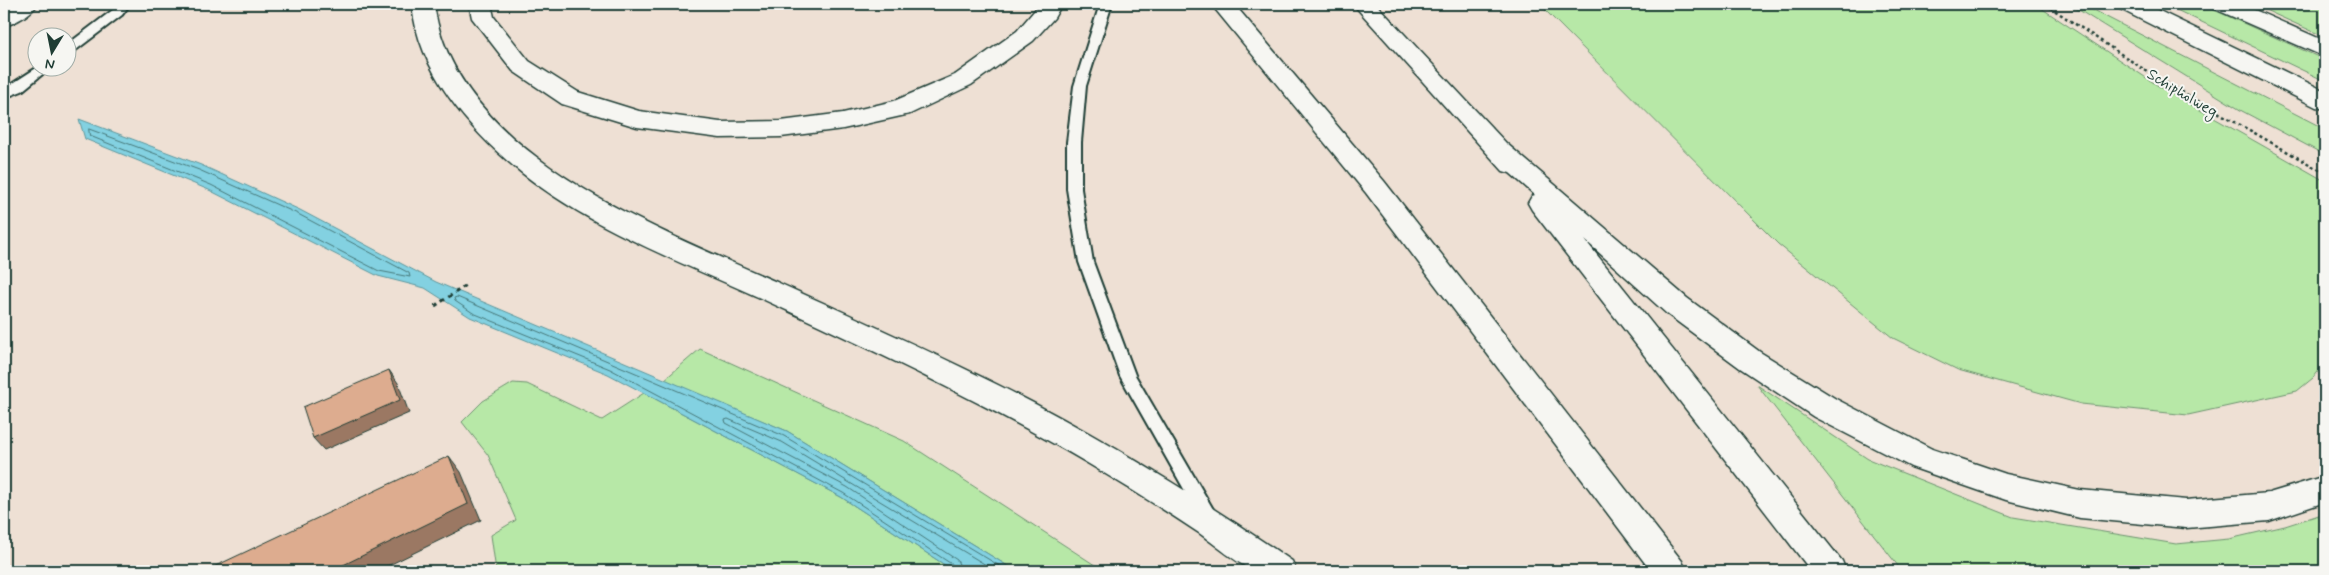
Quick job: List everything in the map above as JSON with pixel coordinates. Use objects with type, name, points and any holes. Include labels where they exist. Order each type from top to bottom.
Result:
[{"type":"main road","points":[[4,19],[27,4]]},
{"type":"main road","points":[[423,4],[432,42],[447,78],[470,108],[500,140],[565,190],[630,227],[990,394],[1090,448],[1212,523],[1280,571]]},
{"type":"main road","points":[[480,4],[483,18],[521,66],[570,98],[637,119],[720,130],[781,129],[834,122],[901,108],[964,80],[1025,36],[1046,13],[1050,4]]},
{"type":"main road","points":[[1222,4],[1375,187],[1670,571]]},
{"type":"main road","points":[[1364,4],[1500,150],[1830,571]]},
{"type":"main road","points":[[2128,4],[2325,101]]},
{"type":"main road","points":[[2224,4],[2325,50]]},
{"type":"main road","points":[[1500,150],[1677,306],[1750,360],[1825,408],[1922,458],[2006,488],[2080,504],[2186,514],[2269,507],[2325,488]]},
{"type":"lane","points":[[78,42],[118,12],[124,4]]},
{"type":"lane","points":[[1106,4],[1080,86],[1074,142],[1074,189],[1086,262],[1128,376],[1212,523]]},
{"type":"lane","points":[[4,94],[17,88],[30,78]]},
{"type":"path","name":"Schipholweg","points":[[2045,4],[2154,76],[2325,173]]},
{"type":"path","points":[[435,306],[468,284]]},
{"type":"green space","points":[[1539,4],[2035,4],[2163,89],[2325,181],[2325,363],[2313,378],[2297,391],[2188,415],[2081,404],[1958,370],[1893,338],[1778,244]]},
{"type":"green space","points":[[2069,4],[2081,4],[2325,129],[2325,155],[2242,111]]},
{"type":"green space","points":[[2164,4],[2201,4],[2325,60],[2325,81]]},
{"type":"green space","points":[[2252,4],[2325,4],[2325,37]]},
{"type":"green space","points":[[700,349],[904,441],[1104,571],[1016,571],[787,431],[664,380]]},
{"type":"green space","points":[[513,383],[527,384],[602,420],[644,393],[841,497],[954,571],[496,571],[491,535],[516,520],[488,455],[462,422],[483,401]]},
{"type":"green space","points":[[1757,385],[1868,459],[2013,517],[2176,544],[2229,539],[2285,526],[2325,513],[2325,571],[1902,571]]},
{"type":"water","points":[[79,119],[201,165],[300,210],[436,282],[787,431],[1016,571],[954,571],[841,497],[608,374],[470,317],[425,288],[378,276],[209,190],[85,139]]},
{"type":"building","points":[[389,370],[400,400],[313,438],[303,407]]},
{"type":"building","points":[[449,456],[468,504],[331,571],[205,571]]}]
